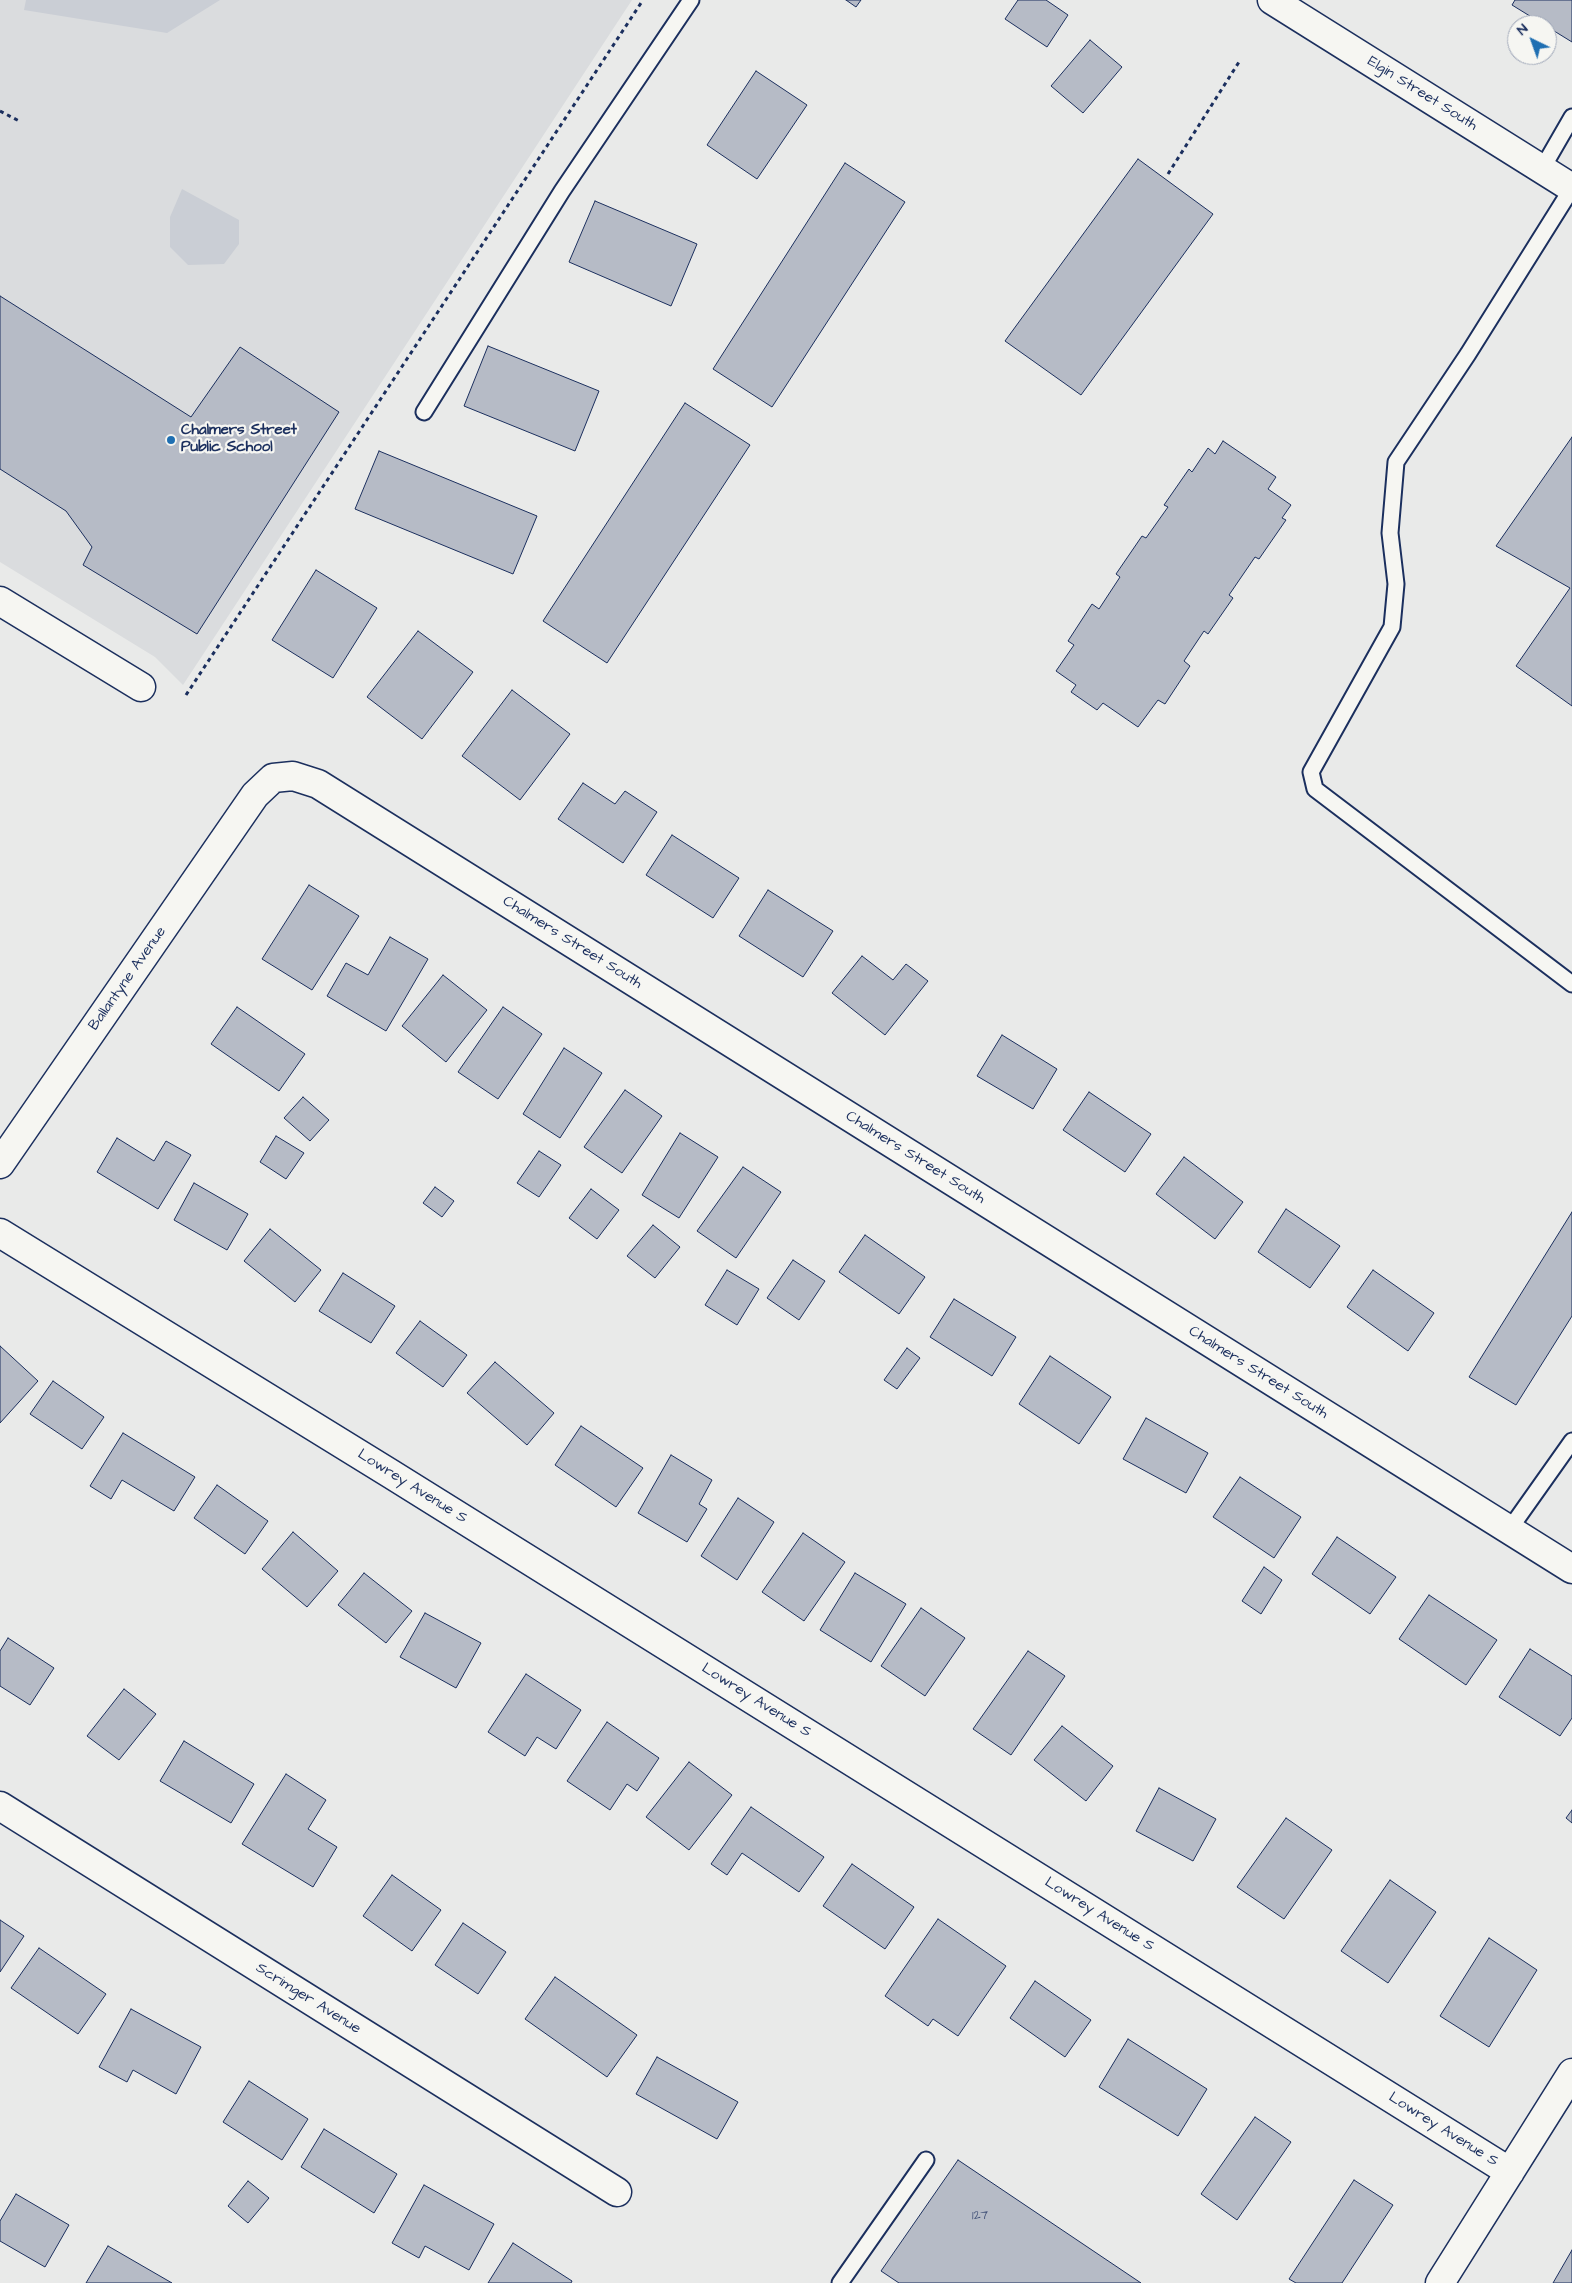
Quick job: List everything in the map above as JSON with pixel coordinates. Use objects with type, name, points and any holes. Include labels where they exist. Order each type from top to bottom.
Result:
[{"type":"street","name":"Elgin Street South","points":[[1272,0],[1572,188]]},
{"type":"street","points":[[0,601],[141,687]]},
{"type":"street","name":"Chalmers Street South","points":[[255,794],[273,778],[294,776],[318,784],[1572,1569]]},
{"type":"street","name":"Ballantyne Avenue","points":[[0,1164],[255,794]]},
{"type":"street","name":"Lowrey Avenue S","points":[[0,1233],[391,1474],[1510,2172]]},
{"type":"street","name":"Scrimger Avenue","points":[[0,1806],[617,2192]]},
{"type":"street","points":[[1440,2283],[1572,2073]]},
{"type":"lane","points":[[424,412],[562,191],[691,0]]},
{"type":"lane","points":[[1542,169],[1572,117]]},
{"type":"lane","points":[[1572,188],[1468,354],[1396,462],[1390,533],[1396,584],[1392,627],[1311,772],[1315,789],[1572,984]]},
{"type":"lane","points":[[1509,1530],[1570,1448]]},
{"type":"lane","points":[[840,2283],[926,2160]]},
{"type":"path","points":[[186,695],[643,0]]},
{"type":"path","points":[[1168,174],[1239,62]]},
{"type":"path","points":[[0,111],[21,122]]},
{"type":"shaded area","name":"Chalmers Street Public School","points":[[0,0],[632,0],[183,685],[155,657],[0,562]]},
{"type":"shaded area","points":[[26,0],[220,0],[167,33],[24,10]]},
{"type":"shaded area","points":[[182,189],[239,220],[239,244],[224,264],[188,265],[170,247],[170,217]]},
{"type":"building","points":[[846,0],[861,0],[856,7]]},
{"type":"building","points":[[1018,0],[1046,0],[1068,15],[1047,47],[1005,19]]},
{"type":"building","points":[[1515,0],[1572,0],[1572,42],[1557,33],[1557,15],[1528,15],[1512,5]]},
{"type":"building","points":[[1090,40],[1122,67],[1083,113],[1051,86]]},
{"type":"building","points":[[756,71],[807,105],[757,179],[707,145]]},
{"type":"building","points":[[1138,159],[1213,214],[1081,395],[1005,341]]},
{"type":"building","points":[[845,163],[905,202],[772,407],[713,369]]},
{"type":"building","points":[[595,201],[697,244],[671,306],[569,262]]},
{"type":"building","points":[[0,296],[191,417],[240,347],[339,412],[197,634],[83,565],[92,547],[66,511],[0,469]]},
{"type":"building","points":[[488,346],[599,391],[575,451],[464,406]]},
{"type":"building","points":[[685,403],[750,445],[607,663],[543,621]]},
{"type":"building","points":[[1572,437],[1572,706],[1516,666],[1570,588],[1496,546]]},
{"type":"building","points":[[1223,441],[1276,477],[1268,489],[1291,505],[1282,518],[1286,520],[1259,559],[1255,557],[1229,595],[1233,598],[1208,634],[1204,631],[1184,661],[1190,666],[1165,704],[1158,700],[1138,727],[1103,703],[1097,710],[1071,692],[1076,685],[1056,671],[1074,645],[1068,641],[1092,604],[1099,609],[1120,577],[1116,574],[1142,536],[1146,538],[1168,507],[1164,505],[1189,469],[1192,472],[1208,448],[1215,454]]},
{"type":"building","points":[[379,451],[537,516],[513,574],[355,509]]},
{"type":"building","points":[[316,570],[377,608],[333,678],[272,640]]},
{"type":"building","points":[[418,631],[473,672],[422,739],[367,697]]},
{"type":"building","points":[[512,690],[570,734],[520,800],[462,756]]},
{"type":"building","points":[[583,783],[615,804],[625,791],[657,812],[623,863],[558,819]]},
{"type":"building","points":[[672,835],[739,878],[713,918],[646,875]]},
{"type":"building","points":[[309,885],[359,916],[312,990],[262,959]]},
{"type":"building","points":[[768,890],[833,931],[803,977],[739,936]]},
{"type":"building","points":[[390,937],[428,959],[386,1031],[327,996],[346,963],[368,975]]},
{"type":"building","points":[[862,956],[893,980],[906,964],[928,981],[885,1035],[832,993]]},
{"type":"building","points":[[443,975],[487,1010],[446,1062],[402,1026]]},
{"type":"building","points":[[237,1007],[305,1054],[279,1091],[211,1044]]},
{"type":"building","points":[[503,1007],[542,1034],[498,1099],[458,1072]]},
{"type":"building","points":[[1002,1035],[1057,1069],[1033,1109],[977,1076]]},
{"type":"building","points":[[564,1048],[602,1073],[560,1138],[523,1114]]},
{"type":"building","points":[[625,1090],[662,1116],[622,1173],[584,1147]]},
{"type":"building","points":[[1089,1092],[1151,1134],[1125,1172],[1063,1130]]},
{"type":"building","points":[[303,1097],[329,1120],[310,1141],[284,1118]]},
{"type":"building","points":[[680,1133],[718,1157],[679,1218],[642,1195]]},
{"type":"building","points":[[276,1136],[304,1153],[286,1179],[260,1162]]},
{"type":"building","points":[[117,1138],[154,1161],[166,1141],[191,1155],[158,1209],[97,1172]]},
{"type":"building","points":[[539,1151],[561,1165],[539,1197],[517,1183]]},
{"type":"building","points":[[1184,1157],[1243,1202],[1215,1239],[1156,1194]]},
{"type":"building","points":[[743,1167],[781,1192],[736,1258],[697,1231]]},
{"type":"building","points":[[194,1183],[248,1214],[227,1250],[174,1220]]},
{"type":"building","points":[[435,1187],[454,1201],[442,1217],[423,1203]]},
{"type":"building","points":[[591,1189],[619,1210],[597,1239],[569,1218]]},
{"type":"building","points":[[1286,1209],[1340,1246],[1310,1288],[1258,1252]]},
{"type":"building","points":[[1572,1212],[1572,1316],[1516,1405],[1469,1377]]},
{"type":"building","points":[[653,1225],[680,1247],[655,1278],[627,1256]]},
{"type":"building","points":[[270,1229],[321,1270],[295,1302],[244,1261]]},
{"type":"building","points":[[865,1235],[925,1277],[899,1314],[839,1272]]},
{"type":"building","points":[[793,1260],[825,1281],[799,1320],[767,1298]]},
{"type":"building","points":[[727,1270],[759,1289],[737,1325],[705,1305]]},
{"type":"building","points":[[1373,1270],[1434,1313],[1408,1351],[1347,1307]]},
{"type":"building","points":[[343,1273],[395,1306],[371,1343],[319,1311]]},
{"type":"building","points":[[954,1299],[1016,1337],[992,1376],[930,1337]]},
{"type":"building","points":[[420,1321],[467,1355],[443,1387],[396,1353]]},
{"type":"building","points":[[0,1346],[38,1381],[0,1423]]},
{"type":"building","points":[[907,1348],[920,1358],[897,1389],[884,1380]]},
{"type":"building","points":[[1050,1356],[1111,1397],[1079,1444],[1019,1404]]},
{"type":"building","points":[[495,1362],[554,1413],[527,1445],[467,1393]]},
{"type":"building","points":[[53,1381],[104,1417],[82,1449],[30,1414]]},
{"type":"building","points":[[1146,1418],[1208,1453],[1186,1493],[1123,1459]]},
{"type":"building","points":[[581,1426],[643,1468],[616,1507],[555,1465]]},
{"type":"building","points":[[123,1433],[195,1477],[174,1511],[122,1480],[111,1499],[90,1486]]},
{"type":"building","points":[[671,1455],[712,1480],[699,1504],[707,1509],[687,1542],[638,1513]]},
{"type":"building","points":[[1240,1477],[1301,1517],[1274,1558],[1213,1517]]},
{"type":"building","points":[[217,1485],[268,1521],[245,1554],[194,1518]]},
{"type":"building","points":[[738,1498],[774,1522],[737,1580],[701,1556]]},
{"type":"building","points":[[293,1532],[338,1571],[307,1607],[262,1569]]},
{"type":"building","points":[[803,1533],[845,1562],[804,1621],[762,1592]]},
{"type":"building","points":[[1337,1537],[1396,1577],[1370,1614],[1312,1574]]},
{"type":"building","points":[[1264,1567],[1282,1580],[1261,1614],[1242,1601]]},
{"type":"building","points":[[364,1573],[412,1611],[386,1643],[338,1605]]},
{"type":"building","points":[[855,1573],[906,1604],[871,1662],[820,1630]]},
{"type":"building","points":[[1429,1595],[1497,1640],[1466,1685],[1399,1639]]},
{"type":"building","points":[[921,1608],[965,1638],[925,1696],[881,1666]]},
{"type":"building","points":[[425,1613],[481,1643],[456,1688],[400,1657]]},
{"type":"building","points":[[8,1638],[54,1668],[30,1705],[0,1686],[0,1651]]},
{"type":"building","points":[[1530,1649],[1572,1676],[1572,1718],[1560,1736],[1499,1697]]},
{"type":"building","points":[[1028,1651],[1065,1676],[1011,1755],[973,1729]]},
{"type":"building","points":[[526,1674],[581,1710],[556,1749],[537,1737],[525,1756],[488,1732]]},
{"type":"building","points":[[124,1689],[156,1714],[119,1760],[87,1736]]},
{"type":"building","points":[[607,1722],[659,1758],[637,1791],[627,1784],[610,1810],[567,1781]]},
{"type":"building","points":[[1062,1726],[1113,1766],[1086,1801],[1034,1760]]},
{"type":"building","points":[[184,1741],[254,1784],[231,1823],[160,1781]]},
{"type":"building","points":[[689,1762],[732,1795],[689,1850],[646,1817]]},
{"type":"building","points":[[286,1774],[326,1800],[308,1829],[337,1847],[313,1887],[242,1844]]},
{"type":"building","points":[[1159,1788],[1216,1819],[1193,1861],[1136,1831]]},
{"type":"building","points":[[751,1807],[824,1857],[799,1892],[742,1853],[727,1875],[711,1864]]},
{"type":"building","points":[[1572,1810],[1572,1823],[1566,1818]]},
{"type":"building","points":[[1286,1818],[1332,1850],[1284,1919],[1237,1887]]},
{"type":"building","points":[[852,1864],[914,1907],[885,1949],[823,1906]]},
{"type":"building","points":[[392,1875],[441,1910],[412,1951],[363,1916]]},
{"type":"building","points":[[1390,1880],[1436,1912],[1388,1983],[1341,1951]]},
{"type":"building","points":[[938,1919],[1006,1966],[958,2036],[933,2019],[928,2026],[885,1996]]},
{"type":"building","points":[[0,1920],[24,1936],[0,1972]]},
{"type":"building","points":[[463,1923],[506,1952],[478,1994],[435,1965]]},
{"type":"building","points":[[1489,1938],[1537,1970],[1489,2047],[1440,2016]]},
{"type":"building","points":[[39,1948],[106,1994],[78,2034],[11,1988]]},
{"type":"building","points":[[555,1977],[637,2035],[607,2077],[525,2019]]},
{"type":"building","points":[[1035,1981],[1091,2020],[1065,2057],[1010,2018]]},
{"type":"building","points":[[131,2009],[201,2047],[176,2094],[133,2070],[127,2082],[99,2067]]},
{"type":"building","points":[[1128,2039],[1207,2089],[1178,2136],[1099,2087]]},
{"type":"building","points":[[657,2057],[738,2102],[717,2139],[636,2094]]},
{"type":"building","points":[[249,2081],[308,2119],[282,2160],[223,2122]]},
{"type":"building","points":[[1255,2117],[1291,2142],[1237,2220],[1201,2194]]},
{"type":"building","points":[[324,2129],[397,2174],[374,2213],[301,2167]]},
{"type":"building","points":[[958,2160],[1141,2283],[899,2283],[881,2271]]},
{"type":"building","points":[[1354,2180],[1393,2205],[1342,2283],[1296,2283],[1289,2279]]},
{"type":"building","points":[[248,2181],[269,2198],[248,2223],[228,2206]]},
{"type":"building","points":[[424,2185],[494,2224],[469,2270],[425,2246],[419,2258],[392,2243]]},
{"type":"building","points":[[16,2194],[69,2225],[45,2267],[0,2241],[0,2221]]},
{"type":"building","points":[[513,2243],[572,2281],[571,2283],[488,2283]]},
{"type":"building","points":[[108,2246],[172,2283],[86,2283]]},
{"type":"building","points":[[1572,2250],[1572,2283],[1553,2283]]},
{"type":"place","name":"Chalmers Street Public School","points":[[171,440]]}]
